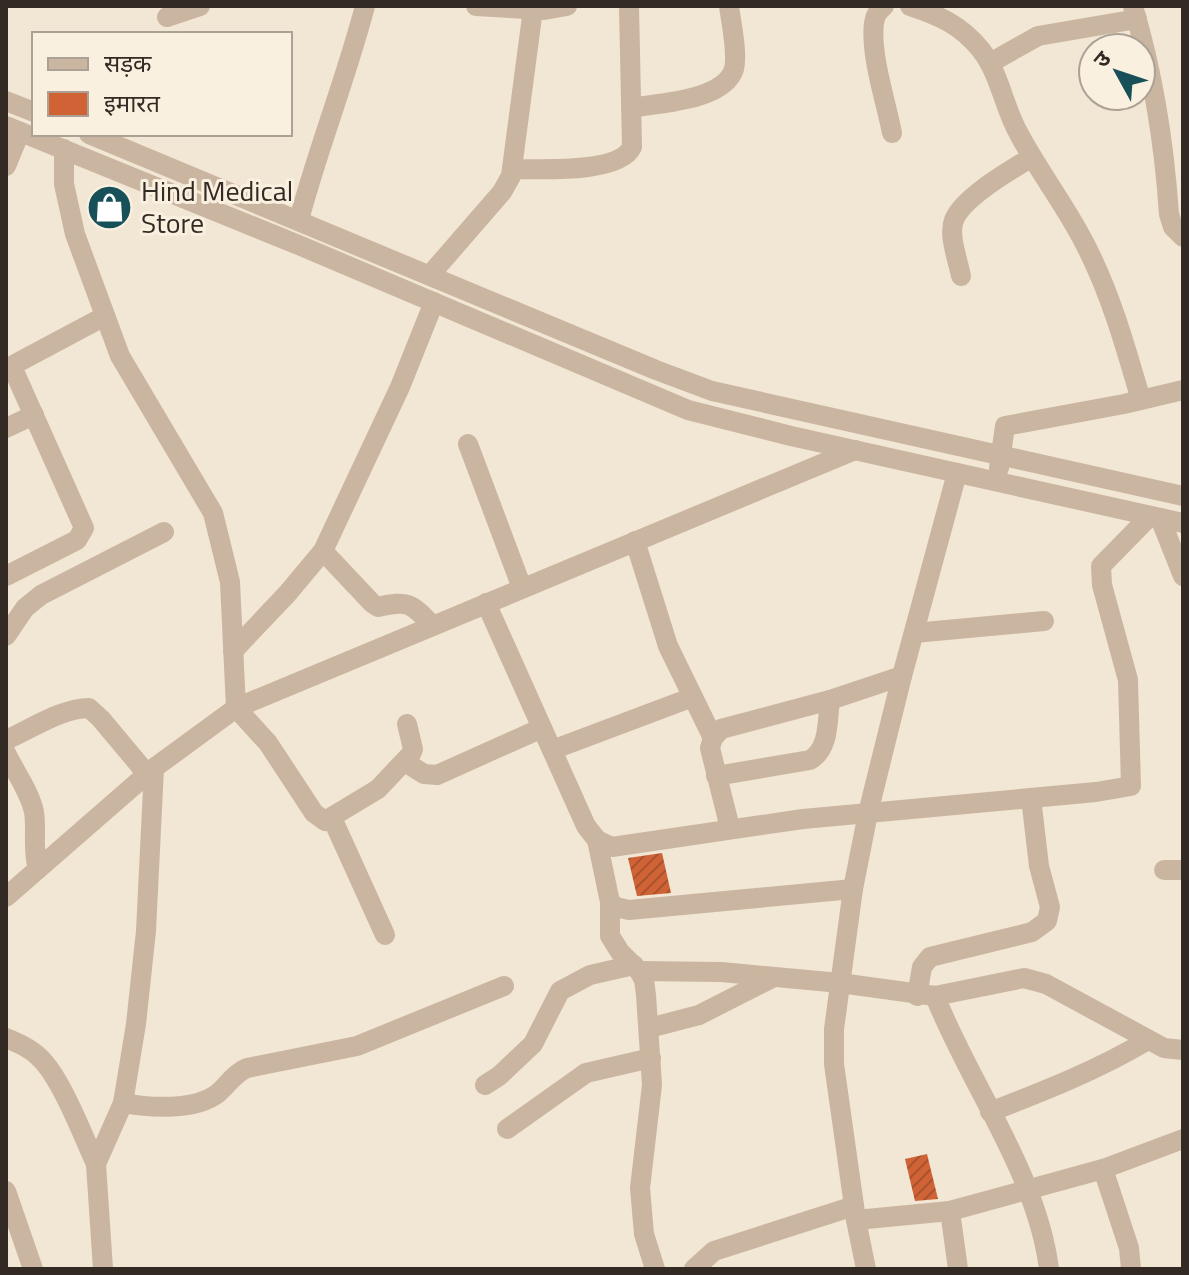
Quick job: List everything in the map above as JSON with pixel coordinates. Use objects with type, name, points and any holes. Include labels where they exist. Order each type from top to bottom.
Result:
[{"type":"street","points":[[167,17],[200,6]]},
{"type":"street","points":[[299,220],[315,161],[346,78],[365,6]]},
{"type":"street","points":[[476,6],[533,9],[567,6]]},
{"type":"street","points":[[512,169],[587,166],[617,161],[629,153],[632,147],[629,6]]},
{"type":"street","points":[[631,108],[708,94],[730,77],[735,60],[729,6]]},
{"type":"street","points":[[884,6],[878,11],[874,25],[877,58],[892,133]]},
{"type":"street","points":[[910,6],[946,18],[981,50],[990,63],[1017,131],[1087,246],[1118,320],[1141,400]]},
{"type":"street","points":[[430,275],[502,192],[512,169],[533,9]]},
{"type":"street","points":[[990,63],[1038,36],[1135,12],[1174,152],[1169,214],[1173,227],[1183,237]]},
{"type":"street","points":[[6,101],[32,111]]},
{"type":"street","points":[[6,166],[13,129],[688,410],[1183,523]]},
{"type":"street","points":[[94,136],[712,391],[1183,496]]},
{"type":"street","points":[[64,149],[64,184],[75,234],[120,356],[213,513],[230,582],[236,708],[268,743],[314,813],[325,821],[378,789],[405,762],[413,749],[407,724]]},
{"type":"street","points":[[961,276],[953,234],[955,217],[982,189],[1032,157]]},
{"type":"street","points":[[233,651],[323,551],[400,387],[434,302]]},
{"type":"street","points":[[6,576],[77,540],[84,528],[10,367],[105,316]]},
{"type":"street","points":[[997,481],[1005,426],[1183,390]]},
{"type":"street","points":[[6,428],[34,415]]},
{"type":"street","points":[[468,444],[522,588]]},
{"type":"street","points":[[6,897],[151,771],[236,708],[855,450]]},
{"type":"street","points":[[866,1269],[834,1064],[834,1029],[853,889],[868,813],[957,473]]},
{"type":"street","points":[[1155,517],[1183,576]]},
{"type":"street","points":[[597,840],[612,847],[730,828],[1131,786],[1128,680],[1102,585],[1101,566],[1155,517]]},
{"type":"street","points":[[6,636],[15,612],[41,595],[164,532]]},
{"type":"street","points":[[635,541],[668,646],[713,738]]},
{"type":"street","points":[[323,551],[372,603],[378,607],[408,603],[433,626]]},
{"type":"street","points":[[486,603],[586,826],[597,840],[610,902],[610,936],[644,980],[652,1085],[640,1188],[644,1234],[655,1269]]},
{"type":"street","points":[[914,633],[1044,621]]},
{"type":"street","points":[[730,828],[710,748],[713,738],[721,729],[830,700],[902,676]]},
{"type":"street","points":[[552,750],[693,697]]},
{"type":"street","points":[[716,776],[818,756],[824,747],[830,700]]},
{"type":"street","points":[[6,740],[66,713],[89,708],[151,771],[146,931],[123,1103],[96,1164]]},
{"type":"street","points":[[405,762],[424,774],[437,775],[542,728]]},
{"type":"street","points":[[6,753],[31,802],[35,829],[34,856],[38,869]]},
{"type":"street","points":[[1031,798],[1039,866],[1050,907],[1047,921],[1032,932],[930,957],[922,967],[926,996],[990,1112],[1027,1191],[1039,1223],[1049,1269]]},
{"type":"street","points":[[332,818],[385,935]]},
{"type":"street","points":[[610,902],[629,910],[853,889]]},
{"type":"street","points":[[485,1085],[533,1044],[560,991],[590,975],[636,968],[840,983],[926,996],[1024,978],[1046,984],[1164,1048],[1183,1050]]},
{"type":"street","points":[[649,1028],[699,1015],[774,977]]},
{"type":"street","points":[[123,1103],[162,1108],[214,1096],[235,1073],[247,1068],[357,1046],[504,986]]},
{"type":"street","points":[[6,1038],[30,1049],[42,1059],[52,1073],[96,1164],[103,1269]]},
{"type":"street","points":[[990,1112],[1069,1081],[1117,1059],[1148,1040]]},
{"type":"street","points":[[507,1129],[586,1073],[651,1058]]},
{"type":"street","points":[[694,1269],[714,1251],[855,1213],[950,1211],[1103,1169],[1183,1139]]},
{"type":"street","points":[[1103,1169],[1129,1248],[1131,1269]]},
{"type":"street","points":[[6,1191],[33,1269]]},
{"type":"street","points":[[950,1211],[958,1269]]},
{"type":"building","points":[[662,853],[671,893],[637,896],[628,858]]},
{"type":"building","points":[[927,1154],[938,1199],[915,1201],[905,1159]]},
{"type":"place","name":"Hind Medical Store","points":[[110,207]]}]
